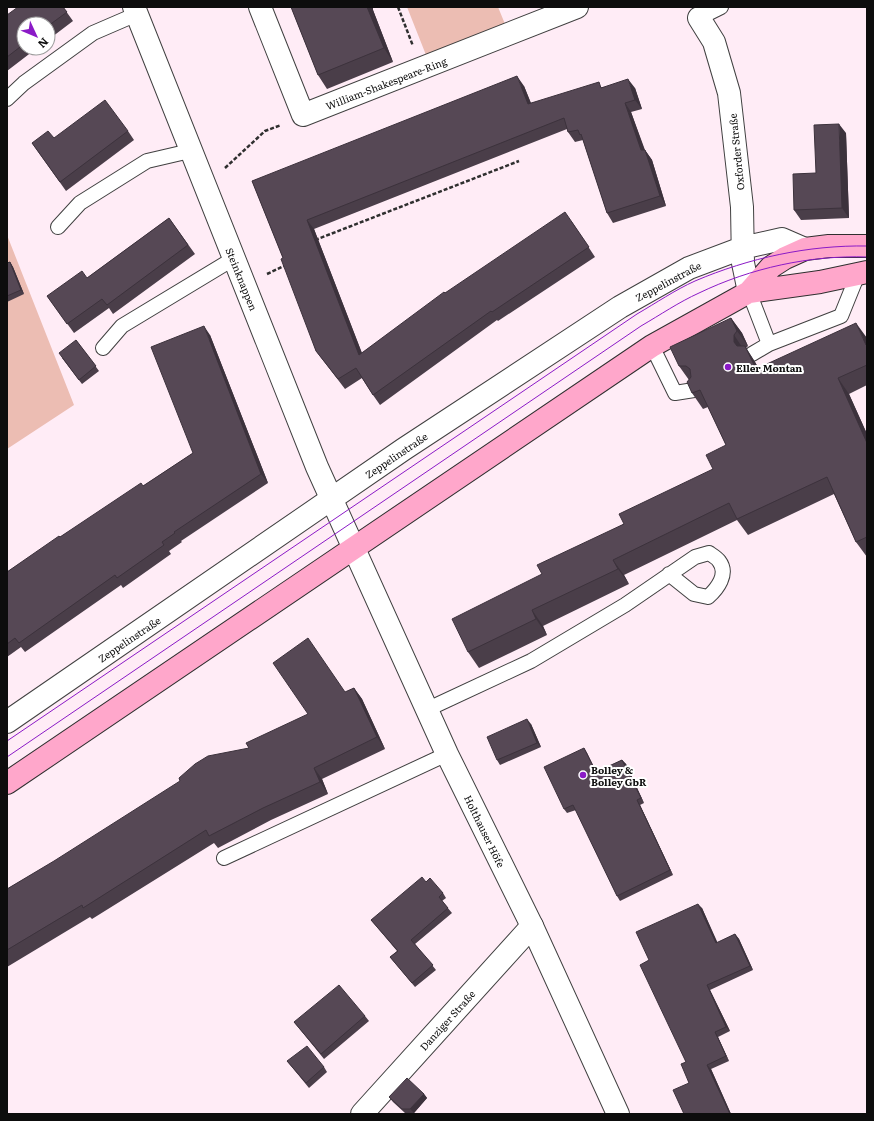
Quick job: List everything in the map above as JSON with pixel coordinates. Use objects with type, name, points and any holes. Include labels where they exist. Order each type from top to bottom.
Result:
[{"type":"main road","name":"Zeppelinstraße","points":[[7,783],[652,346],[749,292],[771,267],[805,249],[867,246]]},
{"type":"main road","name":"Zeppelinstraße","points":[[749,292],[820,282],[862,273]]},
{"type":"street","points":[[260,7],[303,115]]},
{"type":"street","name":"William-Shakespeare-Ring","points":[[303,115],[577,7]]},
{"type":"street","name":"Steinknappen","points":[[136,11],[190,151],[353,549]]},
{"type":"street","name":"Oxforder Straße","points":[[699,18],[714,42],[729,93],[742,207],[742,248],[744,274],[749,292]]},
{"type":"street","name":"Zeppelinstraße","points":[[7,722],[332,500],[404,449],[620,307],[689,268],[742,248],[782,239],[805,249]]},
{"type":"street","name":"Holthauser Höfe","points":[[353,549],[428,709],[447,754],[532,926],[618,1114]]},
{"type":"street","name":"Danziger Straße","points":[[362,1114],[532,926]]},
{"type":"lane","points":[[699,18],[721,7]]},
{"type":"lane","points":[[7,99],[24,83],[93,33],[136,11]]},
{"type":"lane","points":[[58,227],[80,203],[147,162],[190,151]]},
{"type":"lane","points":[[104,348],[122,326],[234,258]]},
{"type":"lane","points":[[752,354],[769,344],[841,316],[862,273]]},
{"type":"lane","points":[[749,292],[769,344]]},
{"type":"lane","points":[[652,346],[675,393],[694,390]]},
{"type":"lane","points":[[428,709],[531,661],[625,605],[669,574]]},
{"type":"lane","points":[[224,858],[447,754]]},
{"type":"path","points":[[398,7],[422,69]]},
{"type":"path","points":[[225,168],[265,131],[303,115]]},
{"type":"path","points":[[310,241],[519,161]]},
{"type":"path","points":[[266,274],[293,262]]},
{"type":"shaded area","points":[[407,7],[498,7],[505,24],[426,55]]},
{"type":"shaded area","points":[[7,235],[74,405],[7,449]]},
{"type":"building","points":[[18,7],[63,7],[67,12],[56,20],[56,16],[16,16],[16,50],[7,57],[7,15]]},
{"type":"building","points":[[291,7],[367,7],[384,48],[318,75]]},
{"type":"building","points":[[517,76],[528,104],[599,82],[601,88],[628,79],[635,100],[625,103],[641,150],[645,150],[660,196],[607,213],[581,134],[580,135],[578,130],[568,132],[564,118],[307,220],[359,355],[444,292],[445,293],[565,212],[589,247],[492,312],[491,311],[373,395],[356,368],[338,379],[316,351],[281,259],[283,258],[252,181]]},
{"type":"building","points":[[105,100],[128,131],[60,182],[32,143],[48,131],[54,138]]},
{"type":"building","points":[[839,124],[842,208],[794,210],[793,174],[816,173],[814,125]]},
{"type":"building","points":[[169,218],[188,245],[107,305],[102,299],[67,324],[47,296],[82,271],[87,278]]},
{"type":"building","points":[[10,262],[21,290],[7,296],[7,263]]},
{"type":"building","points":[[731,318],[737,331],[734,335],[734,342],[737,346],[745,346],[756,369],[856,323],[866,345],[867,344],[867,365],[838,378],[867,443],[867,537],[856,542],[827,477],[737,519],[729,503],[613,560],[618,569],[532,610],[536,619],[468,652],[452,619],[542,574],[537,565],[624,524],[619,514],[713,469],[706,455],[726,445],[700,390],[692,393],[687,382],[691,377],[690,369],[686,366],[679,366],[670,347]]},
{"type":"building","points":[[204,326],[261,474],[174,532],[175,533],[162,542],[164,545],[117,578],[115,575],[19,643],[15,638],[7,644],[7,572],[59,536],[60,537],[141,483],[143,486],[193,453],[151,347]]},
{"type":"building","points":[[76,340],[96,366],[79,380],[59,353]]},
{"type":"building","points":[[308,638],[345,692],[354,688],[377,737],[314,768],[320,782],[263,808],[209,836],[206,830],[83,908],[82,905],[7,950],[7,889],[180,781],[179,778],[195,764],[208,756],[249,748],[246,743],[308,714],[273,663]]},
{"type":"building","points":[[527,719],[537,743],[497,760],[487,737]]},
{"type":"building","points":[[584,748],[596,772],[622,760],[641,798],[637,800],[670,870],[617,896],[573,805],[564,809],[544,767]]},
{"type":"building","points":[[422,877],[426,882],[430,878],[443,893],[439,897],[448,908],[411,940],[433,965],[412,983],[390,957],[398,951],[371,920]]},
{"type":"building","points":[[698,904],[716,943],[735,934],[750,966],[707,985],[726,1027],[715,1032],[726,1056],[707,1065],[730,1114],[684,1114],[673,1090],[689,1083],[681,1064],[686,1062],[640,965],[649,960],[636,932]]},
{"type":"building","points":[[339,985],[365,1016],[321,1054],[294,1022]]},
{"type":"building","points":[[307,1046],[324,1067],[306,1083],[287,1061]]},
{"type":"building","points":[[407,1078],[424,1094],[410,1109],[402,1109],[389,1097]]},
{"type":"tram line","points":[[7,741],[637,314],[673,292],[715,273],[779,254],[823,248],[867,246]]},
{"type":"tram line","points":[[7,757],[641,326],[677,304],[719,284],[760,270],[824,258],[867,257]]},
{"type":"place","name":"Eller Montan","points":[[728,367]]},
{"type":"place","name":"Bolley & Bolley GbR","points":[[583,775]]}]
